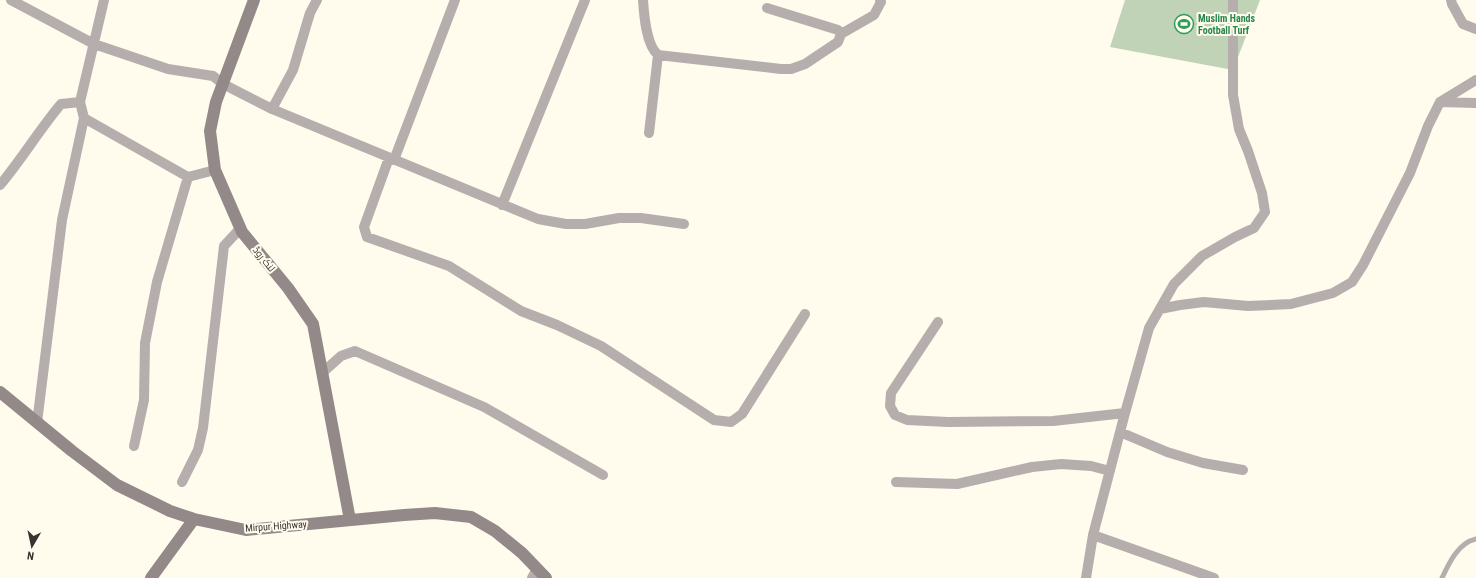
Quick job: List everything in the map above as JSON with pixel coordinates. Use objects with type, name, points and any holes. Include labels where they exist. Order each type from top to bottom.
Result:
[{"type":"main road","name":"لنک روڈ","points":[[254,0],[216,102],[210,131],[214,170],[242,232],[288,288],[313,324],[350,520]]},
{"type":"main road","name":"Mirpur Highway","points":[[0,392],[72,451],[117,485],[170,511],[194,520],[246,530],[435,513],[472,517],[495,531],[522,553],[534,573],[546,578]]},
{"type":"main road","points":[[151,578],[194,520]]},
{"type":"street","points":[[11,0],[94,44],[168,69],[213,76],[223,84],[272,109],[538,219],[566,224],[585,224],[620,218],[641,218],[684,224]]},
{"type":"street","points":[[37,423],[62,220],[84,118],[80,102],[104,0]]},
{"type":"street","points":[[272,109],[293,70],[310,13],[317,0]]},
{"type":"street","points":[[455,0],[364,227],[367,237],[449,266],[521,311],[557,325],[601,346],[714,420],[731,422],[742,414],[805,314]]},
{"type":"street","points":[[502,205],[585,0]]},
{"type":"street","points":[[643,0],[648,36],[653,51],[658,55],[781,69],[791,69],[805,64],[838,42],[841,34],[874,15],[881,2],[880,0]]},
{"type":"street","points":[[1086,578],[1093,534],[1149,328],[1174,284],[1202,256],[1254,228],[1265,212],[1262,193],[1239,129],[1233,95],[1233,0]]},
{"type":"street","points":[[1451,0],[1463,24],[1476,29]]},
{"type":"street","points":[[767,8],[838,30],[841,34]]},
{"type":"street","points":[[649,133],[658,55]]},
{"type":"street","points":[[1160,309],[1204,302],[1248,306],[1291,304],[1333,293],[1352,282],[1363,266],[1410,173],[1428,126],[1440,102],[1476,80]]},
{"type":"street","points":[[0,185],[61,104],[80,102]]},
{"type":"street","points":[[1440,102],[1476,103]]},
{"type":"street","points":[[84,118],[188,176],[214,170]]},
{"type":"street","points":[[134,446],[144,400],[145,343],[157,282],[188,176]]},
{"type":"street","points":[[182,482],[198,450],[203,428],[224,246],[236,232],[242,232]]},
{"type":"street","points":[[938,322],[891,393],[890,406],[895,415],[908,420],[956,422],[1053,421],[1125,413]]},
{"type":"street","points":[[322,373],[341,356],[355,351],[484,407],[603,475]]},
{"type":"street","points":[[1120,432],[1167,452],[1203,463],[1244,470]]},
{"type":"street","points":[[896,482],[957,484],[1032,467],[1061,464],[1091,466],[1110,471]]},
{"type":"street","points":[[1093,534],[1214,578]]},
{"type":"lane","points":[[1442,578],[1451,558],[1463,545],[1476,539]]},
{"type":"green space","name":"Muslim Hands Football Turf","points":[[1125,0],[1260,0],[1233,70],[1110,47]]},
{"type":"place","name":"Muslim Hands Football Turf","points":[[1184,24]]}]
